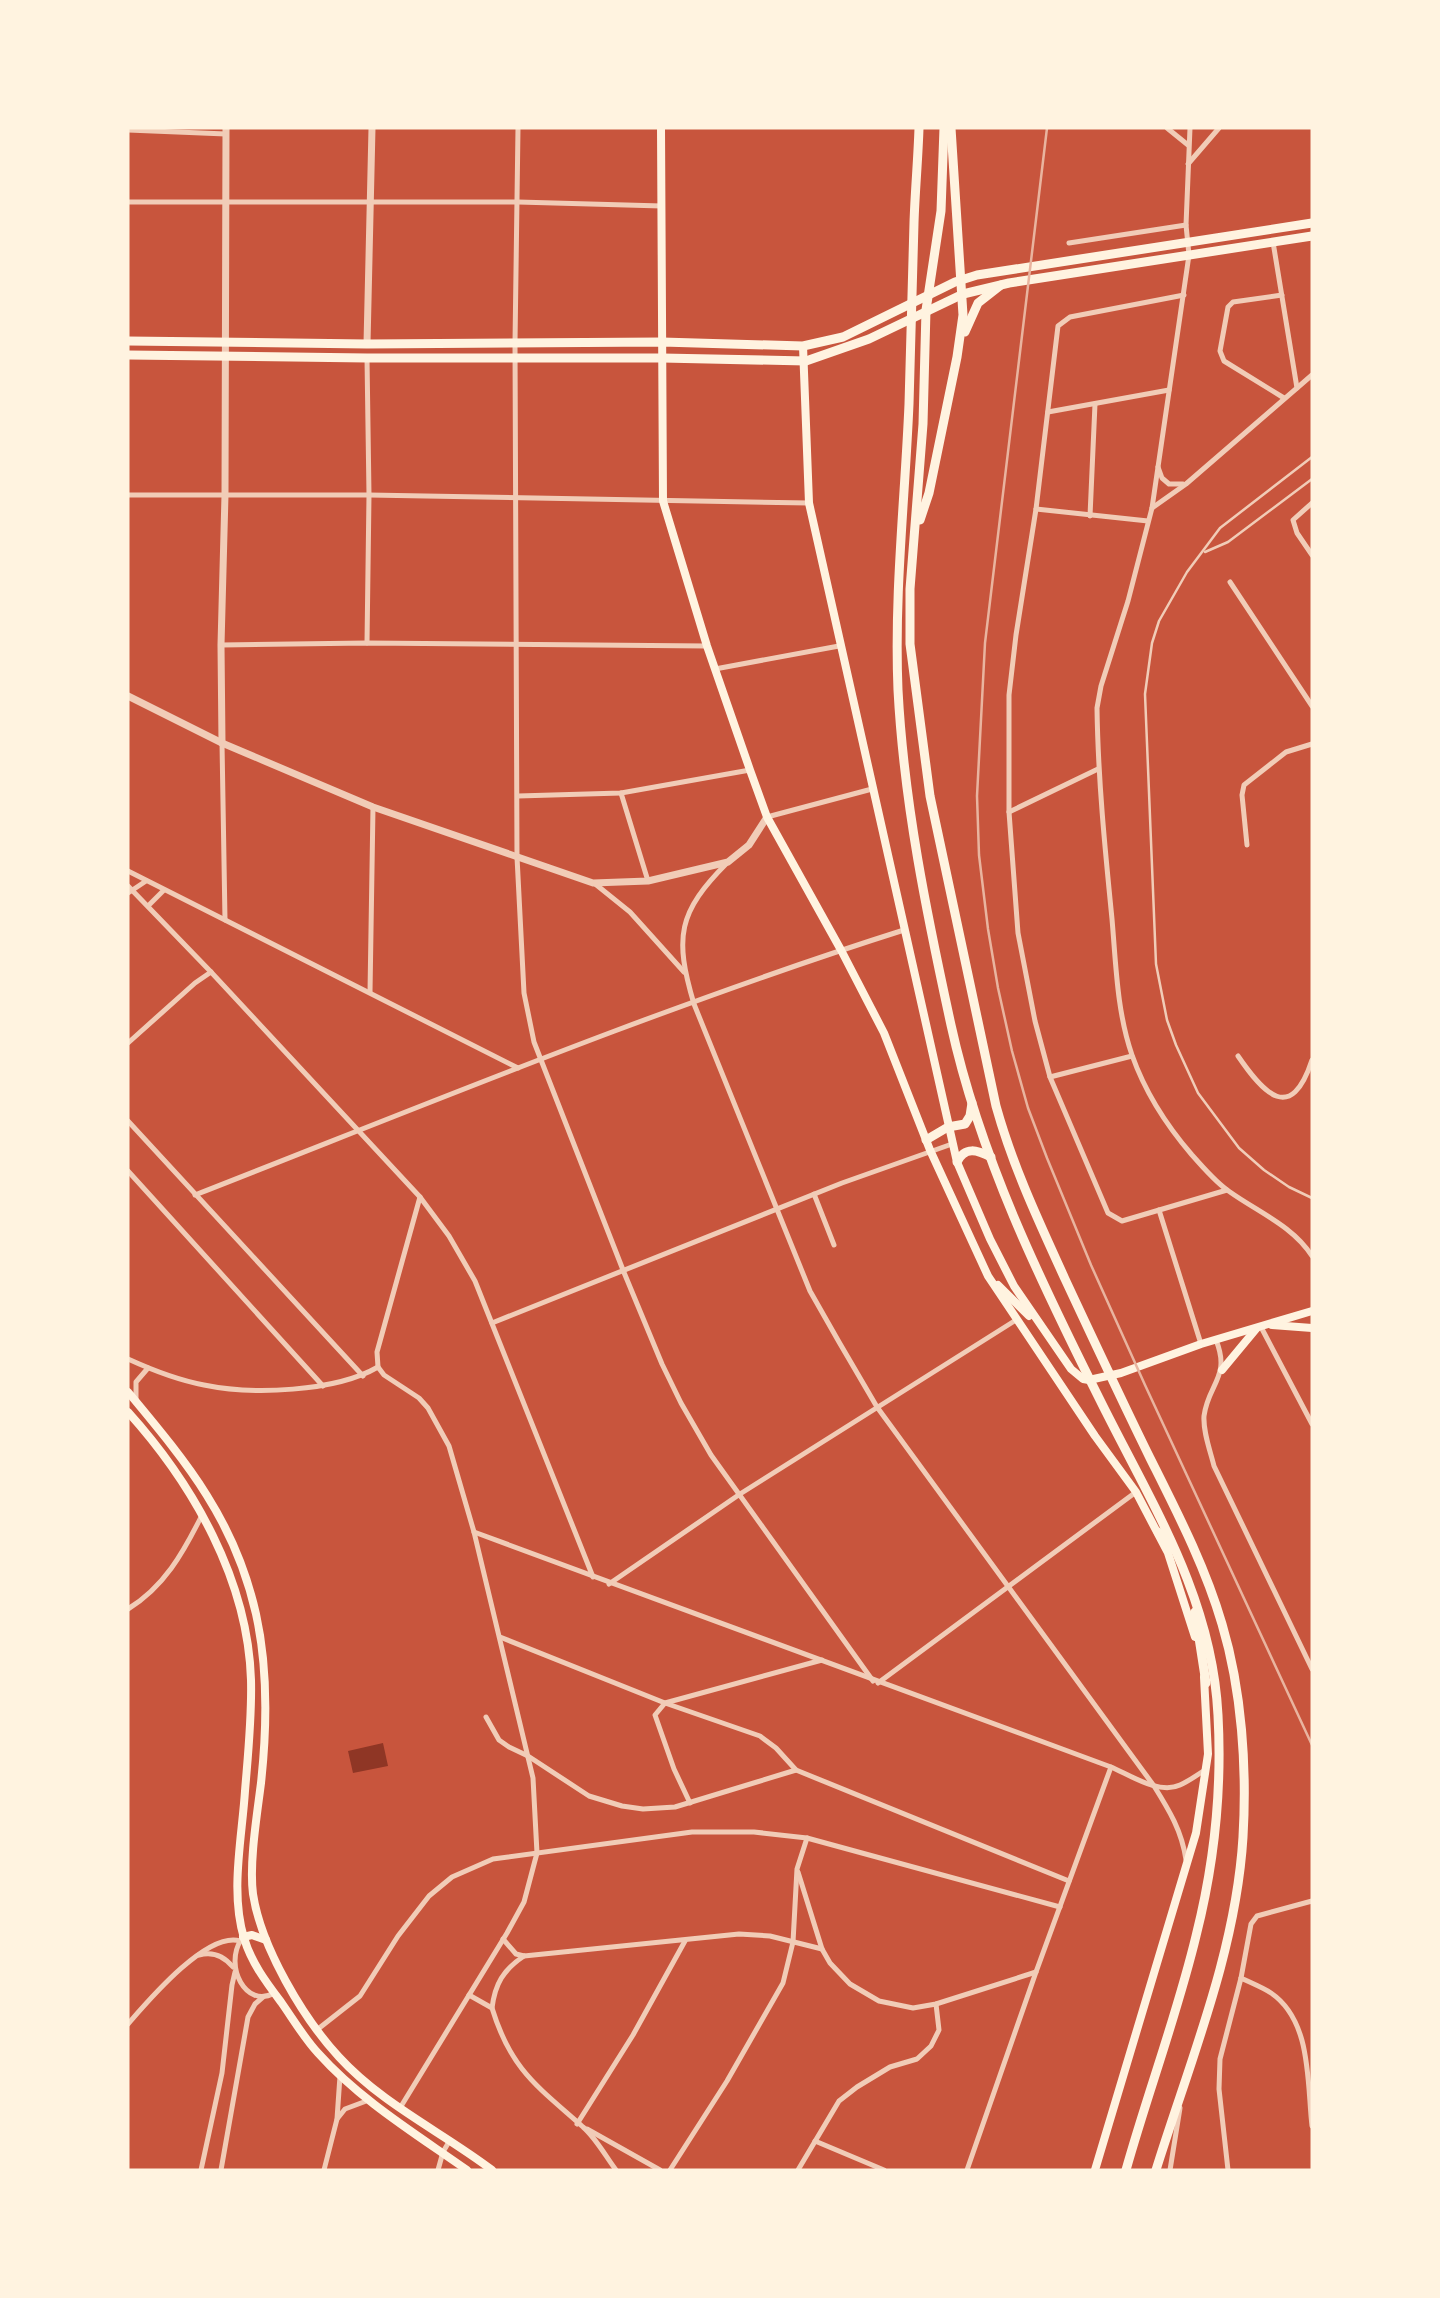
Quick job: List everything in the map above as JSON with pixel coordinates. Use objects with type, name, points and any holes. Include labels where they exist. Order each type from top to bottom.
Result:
[{"type":"main road","points":[[661,128],[663,501],[707,646],[767,817],[884,1033],[930,1150],[988,1276],[1095,1436],[1136,1492],[1158,1532],[1183,1567]]},
{"type":"main road","points":[[919,128],[909,405],[897,582],[898,686],[911,823],[952,1030],[972,1102],[1013,1216],[1191,1586],[1200,1609],[1210,1654],[1218,1712],[1219,1779],[1211,1854],[1195,1940],[1126,2170]]},
{"type":"main road","points":[[944,128],[941,211],[926,310],[923,424],[910,589],[910,643],[923,758],[996,1106],[1021,1182],[1119,1395],[1185,1529],[1217,1607],[1233,1676],[1242,1748],[1243,1839],[1234,1914],[1214,1987],[1156,2170]]},
{"type":"main road","points":[[916,535],[929,493],[963,315],[951,128]]},
{"type":"main road","points":[[128,341],[367,344],[662,342],[803,346],[832,341],[961,280],[1000,271],[1312,223]]},
{"type":"main road","points":[[128,355],[806,361],[869,339],[962,293],[1047,277],[1312,236]]},
{"type":"main road","points":[[957,357],[973,312],[987,295],[1005,284]]},
{"type":"main road","points":[[803,346],[806,361],[809,503],[839,646],[952,1144],[990,1240],[1014,1286],[1071,1369],[1083,1379],[1089,1380],[1121,1373],[1201,1344],[1312,1311]]},
{"type":"main road","points":[[926,1140],[948,1127],[961,1126],[968,1121],[972,1102]]},
{"type":"main road","points":[[957,1162],[970,1150],[991,1157]]},
{"type":"main road","points":[[988,1276],[1043,1331]]},
{"type":"main road","points":[[1262,1326],[1312,1328]]},
{"type":"main road","points":[[1222,1370],[1262,1326]]},
{"type":"main road","points":[[128,1392],[167,1437],[214,1503],[231,1538],[257,1615],[262,1654],[264,1713],[253,1893],[266,1940],[302,2008],[339,2057],[400,2108],[492,2170]]},
{"type":"main road","points":[[128,1412],[166,1457],[185,1486],[225,1560],[243,1623],[251,1678],[249,1745],[238,1884],[242,1939],[262,1976],[316,2052],[370,2100],[464,2168]]},
{"type":"main road","points":[[1158,1532],[1184,1598],[1206,1683]]},
{"type":"main road","points":[[1095,2170],[1196,1833],[1208,1754],[1206,1683],[1191,1586]]},
{"type":"main road","points":[[242,1939],[252,1935],[266,1940]]},
{"type":"main road","points":[[274,1993],[285,1977]]},
{"type":"street","points":[[367,344],[372,128]]},
{"type":"street","points":[[518,128],[515,343],[517,857],[526,1007],[531,1032],[623,1270],[662,1364],[681,1402],[711,1455],[876,1682]]},
{"type":"street","points":[[1167,128],[1188,145]]},
{"type":"street","points":[[1190,128],[1186,225],[1189,256],[1152,508],[1097,708],[1104,858],[1116,970],[1132,1056],[1155,1106],[1193,1156],[1227,1190],[1292,1233],[1312,1256]]},
{"type":"street","points":[[1188,164],[1219,128]]},
{"type":"street","points":[[128,130],[226,131],[225,495],[221,645],[225,920]]},
{"type":"street","points":[[128,202],[518,202],[662,206]]},
{"type":"street","points":[[1069,243],[1186,225]]},
{"type":"street","points":[[1273,242],[1297,388]]},
{"type":"street","points":[[1184,295],[1070,317],[1060,323],[1055,341],[1036,509],[1009,695],[1009,812],[1018,933],[1027,985],[1050,1076],[1108,1213],[1122,1222],[1227,1190]]},
{"type":"street","points":[[1282,295],[1233,302],[1228,307],[1220,351],[1226,364],[1284,398]]},
{"type":"street","points":[[367,358],[367,643]]},
{"type":"street","points":[[1152,508],[1186,484],[1312,375]]},
{"type":"street","points":[[1048,412],[1169,390]]},
{"type":"street","points":[[1090,516],[1095,404]]},
{"type":"street","points":[[1157,464],[1165,482],[1173,485],[1186,484]]},
{"type":"street","points":[[128,495],[369,495],[809,503]]},
{"type":"street","points":[[1312,503],[1294,517],[1293,526],[1312,555]]},
{"type":"street","points":[[1036,509],[1148,521]]},
{"type":"street","points":[[1230,582],[1312,706]]},
{"type":"street","points":[[221,645],[367,643],[707,646]]},
{"type":"street","points":[[715,669],[839,646]]},
{"type":"street","points":[[128,696],[222,743],[373,807],[593,883],[629,912],[684,972]]},
{"type":"street","points":[[1247,845],[1242,795],[1244,785],[1286,752],[1312,744]]},
{"type":"street","points":[[1009,812],[1098,769]]},
{"type":"street","points":[[518,796],[621,793],[750,770]]},
{"type":"street","points":[[872,789],[767,817],[748,845],[704,886],[690,908],[683,940],[684,972],[694,1004],[810,1291],[877,1406],[1154,1786],[1171,1813],[1182,1838],[1187,1867]]},
{"type":"street","points":[[621,793],[648,881]]},
{"type":"street","points":[[370,992],[373,807]]},
{"type":"street","points":[[593,883],[648,881],[728,862]]},
{"type":"street","points":[[128,871],[518,1068]]},
{"type":"street","points":[[146,881],[129,890],[148,906],[360,1131],[420,1197],[449,1236],[467,1266],[492,1323],[593,1577]]},
{"type":"street","points":[[148,906],[164,890]]},
{"type":"street","points":[[195,1195],[541,1059],[841,950],[904,930]]},
{"type":"street","points":[[128,1043],[211,972]]},
{"type":"street","points":[[1050,1076],[1132,1056]]},
{"type":"street","points":[[1237,1056],[1265,1091],[1285,1097],[1292,1096],[1302,1086],[1312,1060]]},
{"type":"street","points":[[128,1121],[363,1376]]},
{"type":"street","points":[[492,1323],[814,1194],[952,1144]]},
{"type":"street","points":[[128,1171],[323,1386]]},
{"type":"street","points":[[814,1194],[834,1245]]},
{"type":"street","points":[[400,2108],[524,1902],[537,1853],[533,1778],[474,1532],[449,1446],[437,1420],[419,1398],[384,1375],[378,1367],[377,1352],[420,1197]]},
{"type":"street","points":[[1159,1210],[1201,1344]]},
{"type":"street","points":[[609,1584],[740,1494],[1016,1320]]},
{"type":"street","points":[[1262,1326],[1312,1424]]},
{"type":"street","points":[[1216,1340],[1220,1349],[1222,1370],[1204,1414],[1214,1466],[1312,1669]]},
{"type":"street","points":[[128,1359],[203,1385],[229,1389],[323,1386],[363,1376],[378,1367]]},
{"type":"street","points":[[136,1402],[136,1382],[148,1368]]},
{"type":"street","points":[[876,1682],[1136,1492]]},
{"type":"street","points":[[128,1609],[152,1592],[170,1570],[201,1517]]},
{"type":"street","points":[[474,1532],[1111,1767],[1154,1786],[1172,1788],[1205,1770]]},
{"type":"street","points":[[500,1637],[665,1703],[760,1736],[776,1748],[796,1770],[1069,1881]]},
{"type":"street","points":[[690,1803],[674,1769],[655,1716],[665,1703],[822,1660]]},
{"type":"street","points":[[486,1717],[499,1740],[589,1796],[622,1807],[675,1807],[796,1770]]},
{"type":"street","points":[[967,2170],[1111,1767]]},
{"type":"street","points":[[318,2029],[360,1996],[398,1936],[429,1895],[452,1877],[493,1859],[692,1832],[754,1832],[807,1838],[1060,1907]]},
{"type":"street","points":[[670,2170],[727,2081],[783,1983],[793,1942],[797,1869],[807,1838]]},
{"type":"street","points":[[797,1869],[822,1949],[850,1984],[878,2001],[913,2008],[936,2004],[1036,1972]]},
{"type":"street","points":[[1228,2170],[1220,2059],[1241,1978],[1251,1924],[1257,1916],[1312,1901]]},
{"type":"street","points":[[503,1939],[510,1949],[524,1956],[739,1934],[770,1936],[822,1949]]},
{"type":"street","points":[[128,2024],[196,1956],[226,1940],[242,1939]]},
{"type":"street","points":[[201,2170],[222,2073],[235,1970],[235,1950],[242,1939]]},
{"type":"street","points":[[580,2125],[685,1941]]},
{"type":"street","points":[[196,1956],[213,1953],[222,1956],[247,1989],[263,1997]]},
{"type":"street","points":[[524,1956],[505,1971],[498,1981],[492,2008],[506,2046],[533,2083],[580,2125],[616,2170]]},
{"type":"street","points":[[1241,1978],[1271,1993],[1290,2013],[1300,2031],[1312,2126]]},
{"type":"street","points":[[221,2170],[248,2017],[255,2004],[274,1993]]},
{"type":"street","points":[[469,1995],[492,2008]]},
{"type":"street","points":[[798,2170],[839,2101],[890,2067],[917,2059],[931,2046],[939,2030],[936,2004]]},
{"type":"street","points":[[324,2170],[337,2119],[340,2076]]},
{"type":"street","points":[[1170,2170],[1185,2081]]},
{"type":"street","points":[[337,2119],[345,2109],[370,2100]]},
{"type":"street","points":[[580,2125],[660,2170]]},
{"type":"street","points":[[438,2170],[450,2140]]},
{"type":"street","points":[[815,2141],[884,2170]]},
{"type":"street","points":[[451,2170],[464,2168]]},
{"type":"lane","points":[[1312,457],[1220,528],[1187,572],[1159,621],[1152,643],[1145,694],[1157,964],[1160,989],[1176,1045],[1198,1093],[1239,1148],[1264,1170],[1312,1198]]},
{"type":"lane","points":[[1202,553],[1228,542],[1312,479]]},
{"type":"shaded area","points":[[383,1743],[388,1766],[353,1773],[348,1751]]},
{"type":"railway","points":[[1047,128],[985,643],[977,796],[979,855],[988,929],[1012,1051],[1028,1108],[1047,1158],[1145,1385],[1312,1745]]}]
